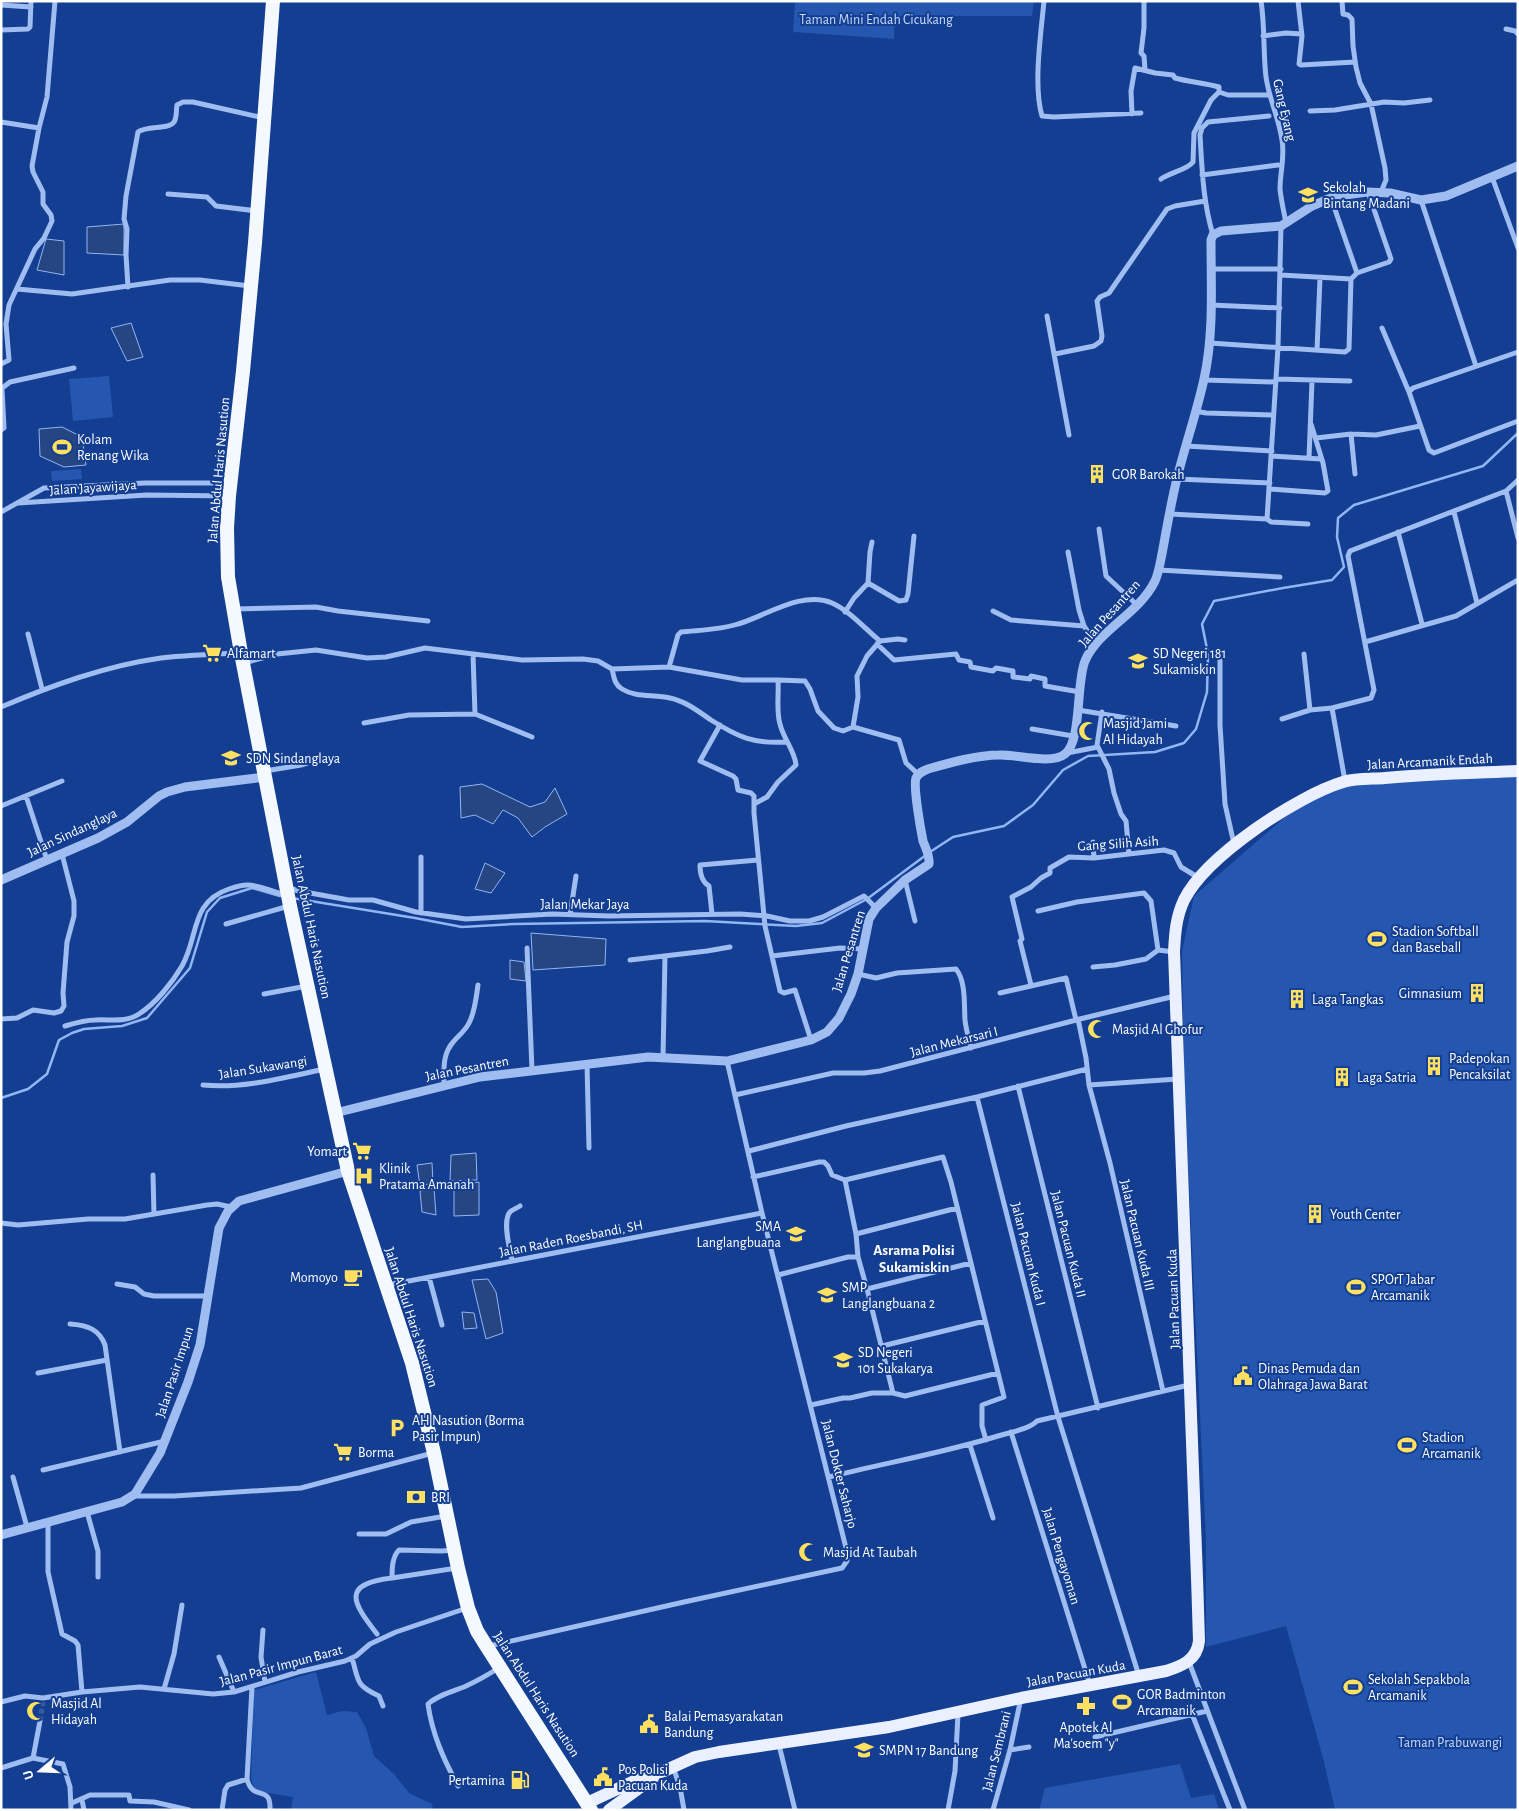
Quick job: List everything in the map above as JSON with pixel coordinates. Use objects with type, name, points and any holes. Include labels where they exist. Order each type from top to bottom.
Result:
[{"type":"highway","name":"Jalan Abdul Haris Nasution","points":[[273,1],[251,286],[227,528],[228,567],[242,658],[288,897],[348,1171],[412,1363],[468,1608],[477,1630],[487,1647],[589,1806]]},
{"type":"main road","name":"Jalan Arcamanik Endah","points":[[1345,781],[1415,775],[1518,771]]},
{"type":"main road","name":"Jalan Pacuan Kuda","points":[[589,1806],[625,1784],[695,1757],[711,1753],[865,1731],[958,1713],[1021,1698],[1140,1676],[1178,1667],[1189,1661],[1196,1652],[1199,1641],[1191,1385],[1179,1079],[1172,997],[1176,924],[1184,899],[1200,878],[1234,845],[1283,810],[1345,781]]},
{"type":"main road","name":"Jalan Pacuan Kuda","points":[[609,1810],[668,1769]]},
{"type":"street","points":[[1,364],[9,360],[6,324],[9,305],[35,248],[44,238],[52,221],[51,215],[43,204],[43,192],[32,166],[47,97],[55,1]]},
{"type":"street","points":[[1044,1],[1039,49],[1038,86],[1042,116],[1142,113]]},
{"type":"street","points":[[1144,1],[1144,28],[1141,53],[1144,56],[1145,70]]},
{"type":"street","name":"Gang Eyang","points":[[1261,1],[1264,20],[1263,36],[1266,77],[1269,95],[1283,141],[1280,189],[1284,225],[1277,381],[1267,519]]},
{"type":"street","points":[[1298,1],[1301,34],[1299,64],[1301,66],[1355,62]]},
{"type":"street","points":[[1342,1],[1343,14],[1348,15],[1352,19],[1355,62],[1360,83],[1371,104],[1386,168],[1386,180],[1381,192]]},
{"type":"street","points":[[1,5],[31,4],[30,27],[28,29],[1,30]]},
{"type":"street","points":[[1506,29],[1515,31],[1518,34]]},
{"type":"street","points":[[1263,36],[1301,34]]},
{"type":"street","points":[[1132,114],[1131,91],[1134,68],[1154,73],[1173,74],[1175,78],[1188,82],[1212,85],[1219,87],[1219,92]]},
{"type":"street","points":[[1219,92],[1228,95],[1269,95]]},
{"type":"street","points":[[1162,179],[1191,165],[1193,162],[1194,133],[1211,100],[1219,92]]},
{"type":"street","points":[[1310,111],[1430,100]]},
{"type":"street","points":[[128,287],[127,230],[124,219],[126,196],[138,132],[142,129],[169,125],[174,122],[177,105],[183,102],[193,102],[264,118]]},
{"type":"street","points":[[1269,116],[1208,122],[1202,128],[1200,135],[1202,175],[1205,201],[1213,235],[1221,232],[1284,225],[1312,206],[1331,198],[1368,192],[1390,193],[1421,200],[1446,196],[1518,166]]},
{"type":"street","points":[[1,122],[39,128]]},
{"type":"street","points":[[1202,175],[1278,165]]},
{"type":"street","points":[[1492,177],[1518,248]]},
{"type":"street","points":[[1210,343],[1345,352],[1349,349],[1351,279],[1357,273],[1389,262],[1391,259],[1368,192]]},
{"type":"street","points":[[168,194],[202,196],[210,199],[216,206],[257,211]]},
{"type":"street","points":[[1331,198],[1357,273]]},
{"type":"street","points":[[1421,200],[1476,366]]},
{"type":"street","points":[[1055,354],[1094,346],[1101,342],[1102,336],[1097,301],[1100,297],[1109,293],[1166,209],[1205,201]]},
{"type":"street","name":"Jalan Pesantren","points":[[1066,753],[1071,747],[1074,736],[1081,675],[1085,661],[1096,644],[1138,605],[1154,581],[1158,570],[1173,514],[1176,479],[1204,380],[1210,343],[1211,240],[1213,235]]},
{"type":"street","points":[[1211,269],[1281,268]]},
{"type":"street","points":[[1281,275],[1351,279]]},
{"type":"street","points":[[1317,350],[1320,278]]},
{"type":"street","points":[[17,289],[72,294],[170,280],[200,280],[251,286]]},
{"type":"street","points":[[1211,305],[1280,308]]},
{"type":"street","points":[[1047,316],[1069,435]]},
{"type":"street","points":[[1382,328],[1409,392],[1429,450],[1434,453],[1518,422]]},
{"type":"street","points":[[1409,392],[1413,388],[1518,352]]},
{"type":"street","points":[[1,430],[4,428],[2,389],[10,382],[74,368]]},
{"type":"street","points":[[1204,380],[1350,382]]},
{"type":"street","points":[[1309,458],[1312,381]]},
{"type":"street","points":[[1195,411],[1206,414],[1274,415]]},
{"type":"street","points":[[1176,479],[1269,486],[1327,493],[1321,459],[1311,424]]},
{"type":"street","points":[[1316,438],[1351,434],[1376,435],[1420,426]]},
{"type":"street","points":[[1351,434],[1355,474]]},
{"type":"street","points":[[1186,446],[1321,459]]},
{"type":"street","points":[[1282,720],[1310,710],[1332,708],[1371,698],[1373,695],[1374,690],[1348,556],[1350,551],[1506,491],[1518,480]]},
{"type":"street","name":"Jalan Jayawijaya","points":[[1,512],[44,488],[170,483],[230,490]]},
{"type":"street","name":"Jalan Jayawijaya","points":[[16,504],[146,495],[172,496],[230,490]]},
{"type":"street","points":[[1506,491],[1518,538]]},
{"type":"street","points":[[1454,512],[1477,602]]},
{"type":"street","points":[[1173,514],[1267,519],[1271,522],[1308,524]]},
{"type":"street","points":[[1099,528],[1106,576],[1138,605]]},
{"type":"street","points":[[1398,532],[1422,624]]},
{"type":"street","points":[[868,583],[899,601],[906,600],[914,536]]},
{"type":"street","points":[[845,612],[854,598],[868,583],[872,542]]},
{"type":"street","points":[[1068,552],[1079,610],[1084,626],[1096,644]]},
{"type":"street","points":[[1158,570],[1280,577]]},
{"type":"street","points":[[1365,642],[1422,624],[1456,616],[1477,602],[1518,580]]},
{"type":"street","points":[[669,667],[678,635],[681,632],[736,625],[792,604],[812,599],[831,603],[845,612],[878,642],[894,660],[913,660],[956,654],[959,660],[970,662],[971,667],[993,671],[996,668],[1013,671],[1013,677],[1030,679],[1031,676],[1045,679],[1045,686],[1080,692]]},
{"type":"street","points":[[234,609],[316,606],[338,611],[428,621]]},
{"type":"street","points":[[992,611],[1011,620],[1084,626]]},
{"type":"street","points":[[28,634],[42,689]]},
{"type":"street","points":[[852,727],[858,697],[857,676],[867,656],[878,642],[898,639],[906,640]]},
{"type":"street","points":[[1,707],[42,689],[88,674],[161,658],[242,658],[316,650],[367,658],[386,657],[425,648],[522,660],[583,659],[598,661],[612,669],[669,667],[742,680],[805,681],[810,689],[818,712],[825,720],[838,730],[852,727],[899,740],[906,763],[918,774],[926,770],[998,754],[1048,759],[1066,753],[1098,749]]},
{"type":"street","points":[[1220,651],[1220,725],[1225,804],[1234,845]]},
{"type":"street","points":[[473,654],[475,714]]},
{"type":"street","points":[[1304,654],[1310,710]]},
{"type":"street","points":[[612,669],[615,682],[619,688],[631,694],[671,698],[693,707],[720,726],[750,741],[786,742]]},
{"type":"street","points":[[754,804],[766,797],[778,782],[796,765],[794,754],[786,742],[780,724],[778,680]]},
{"type":"street","points":[[1332,708],[1345,781]]},
{"type":"street","points":[[1078,710],[1102,712],[1176,726]]},
{"type":"street","points":[[1102,712],[1098,749],[1110,769],[1114,793],[1121,814],[1126,821],[1129,854]]},
{"type":"street","points":[[364,723],[408,715],[475,714],[532,737]]},
{"type":"street","points":[[720,726],[700,761],[733,776],[736,779],[738,790],[753,794],[765,926],[780,991],[784,993],[796,990],[811,1040]]},
{"type":"street","points":[[1032,729],[1074,736]]},
{"type":"street","points":[[265,774],[323,758]]},
{"type":"street","name":"Jalan Sindanglaya","points":[[1,880],[98,838],[126,822],[167,792],[185,787],[265,774]]},
{"type":"street","name":"Jalan Pesantren","points":[[335,1113],[480,1077],[532,1070],[648,1057],[727,1061],[811,1040],[827,1032],[839,1018],[851,994],[858,974],[870,919],[870,902],[929,864],[930,859],[924,841],[915,780],[918,774]]},
{"type":"street","points":[[1,806],[62,781]]},
{"type":"street","points":[[26,796],[46,860]]},
{"type":"street","points":[[1093,842],[1094,858]]},
{"type":"street","name":"Gang Silih Asih","points":[[1031,985],[1020,942],[1022,939],[1012,898],[1050,873],[1050,868],[1066,858],[1094,858],[1169,851],[1174,853],[1181,867],[1200,878]]},
{"type":"street","points":[[1,1019],[17,1018],[33,1010],[61,1011],[64,1006],[62,993],[67,942],[74,916],[74,901],[62,854]]},
{"type":"street","points":[[421,857],[421,913]]},
{"type":"street","points":[[712,914],[709,886],[702,878],[700,865],[758,860]]},
{"type":"street","points":[[570,915],[576,876]]},
{"type":"street","points":[[905,880],[915,921]]},
{"type":"street","name":"Jalan Mekar Jaya","points":[[65,1026],[76,1022],[121,1020],[139,1014],[159,996],[182,965],[192,942],[198,915],[211,897],[239,885],[262,886],[288,897],[299,891],[349,900],[373,900],[421,913],[466,919],[552,914],[609,916],[740,914],[790,921],[809,921],[824,917],[864,896],[870,902]]},
{"type":"street","points":[[1038,911],[1077,902],[1144,893],[1151,901],[1158,950]]},
{"type":"street","points":[[226,924],[288,897]]},
{"type":"street","points":[[630,960],[707,951],[730,946]]},
{"type":"street","points":[[527,948],[532,1070]]},
{"type":"street","points":[[772,956],[840,948],[863,949]]},
{"type":"street","points":[[1093,967],[1146,959],[1158,950],[1174,952]]},
{"type":"street","points":[[663,1058],[665,956]]},
{"type":"street","points":[[858,974],[876,978],[897,973],[956,968],[959,971],[962,984],[971,1048]]},
{"type":"street","name":"Jalan Pacuan Kuda III","points":[[1031,985],[1066,978],[1086,1058],[1089,1085],[1114,1181],[1163,1391]]},
{"type":"street","points":[[444,1085],[444,1058],[448,1048],[469,1023],[474,1011],[478,985]]},
{"type":"street","points":[[1000,992],[1031,985]]},
{"type":"street","points":[[264,994],[307,986]]},
{"type":"street","name":"Jalan Mekarsari I","points":[[735,1095],[833,1072],[864,1073],[880,1071],[1172,997]]},
{"type":"street","name":"Jalan Dokter Saharjo","points":[[487,1647],[842,1568],[847,1562],[847,1552],[762,1213],[727,1061]]},
{"type":"street","points":[[587,1064],[589,1148]]},
{"type":"street","name":"Jalan Sukawangi","points":[[203,1085],[226,1086],[264,1082],[326,1069]]},
{"type":"street","points":[[749,1151],[1087,1069]]},
{"type":"street","points":[[1089,1085],[1179,1079]]},
{"type":"street","name":"Jalan Pacuan Kuda II","points":[[1018,1086],[1098,1408]]},
{"type":"street","name":"Jalan Pacuan Kuda I","points":[[977,1097],[1058,1416],[1140,1676]]},
{"type":"street","points":[[845,1180],[943,1157],[1004,1397],[982,1405],[982,1426],[986,1440]]},
{"type":"street","points":[[754,1177],[824,1162],[832,1175],[845,1180],[856,1234],[858,1257],[868,1289],[893,1393]]},
{"type":"street","points":[[1,1223],[18,1225],[88,1219],[125,1219],[207,1205],[217,1204],[231,1207],[239,1201],[348,1171]]},
{"type":"street","points":[[152,1175],[154,1214]]},
{"type":"street","points":[[512,1260],[507,1218],[510,1212],[520,1206]]},
{"type":"street","name":"Jalan Pasir Impun","points":[[133,1496],[166,1441],[200,1345],[219,1228],[231,1207]]},
{"type":"street","points":[[856,1234],[957,1208]]},
{"type":"street","name":"Jalan Raden Roesbandi, SH","points":[[385,1285],[762,1213]]},
{"type":"street","points":[[778,1275],[848,1257],[858,1257]]},
{"type":"street","points":[[868,1289],[971,1263]]},
{"type":"street","points":[[429,1277],[442,1325]]},
{"type":"street","points":[[117,1284],[135,1287],[144,1294],[154,1296],[209,1296]]},
{"type":"street","points":[[882,1346],[985,1321]]},
{"type":"street","points":[[70,1324],[79,1324],[96,1330],[102,1337],[120,1452]]},
{"type":"street","points":[[38,1373],[107,1360]]},
{"type":"street","points":[[811,1405],[872,1393],[893,1393],[905,1396],[998,1373]]},
{"type":"street","points":[[829,1477],[878,1464],[970,1445],[1058,1416],[1191,1385]]},
{"type":"street","name":"Jalan Pengayoman","points":[[1012,1432],[1090,1686]]},
{"type":"street","points":[[43,1470],[166,1441]]},
{"type":"street","points":[[970,1445],[993,1518]]},
{"type":"street","points":[[1,1535],[122,1502],[133,1496],[174,1496],[301,1488],[434,1453]]},
{"type":"street","points":[[13,1477],[27,1527]]},
{"type":"street","points":[[87,1512],[98,1551],[98,1577]]},
{"type":"street","points":[[359,1534],[386,1534],[411,1522],[447,1516]]},
{"type":"street","points":[[48,1522],[48,1572],[52,1593],[62,1634],[76,1641],[78,1645],[82,1692]]},
{"type":"street","points":[[392,1578],[393,1562],[399,1550],[454,1550]]},
{"type":"street","points":[[377,1634],[355,1602],[356,1594],[364,1584],[376,1580],[458,1568]]},
{"type":"street","points":[[164,1689],[174,1654],[182,1605]]},
{"type":"street","name":"Jalan Pasir Impun Barat","points":[[1,1702],[25,1696],[43,1700],[82,1692],[140,1687],[213,1694],[234,1692],[352,1658],[370,1644],[389,1635],[468,1608]]},
{"type":"street","points":[[262,1630],[261,1657],[265,1682]]},
{"type":"street","points":[[219,1657],[234,1692]]},
{"type":"street","points":[[352,1658],[360,1685],[379,1696],[383,1706]]},
{"type":"street","points":[[1189,1661],[1245,1810]]},
{"type":"street","points":[[458,1786],[439,1747],[430,1719],[428,1704],[435,1698],[488,1676],[500,1667]]},
{"type":"street","points":[[252,1687],[247,1779],[249,1787],[254,1791],[267,1795],[270,1800],[270,1810]]},
{"type":"street","name":"Jalan Sembrani","points":[[993,1810],[1010,1750],[1021,1698]]},
{"type":"street","points":[[1095,1736],[1207,1711]]},
{"type":"street","points":[[948,1810],[955,1771],[958,1713]]},
{"type":"street","points":[[1192,1714],[1230,1810]]},
{"type":"street","points":[[33,1758],[40,1721]]},
{"type":"street","points":[[778,1744],[794,1810]]},
{"type":"street","points":[[1010,1750],[1030,1747]]},
{"type":"street","points":[[1,1768],[33,1758],[63,1764],[70,1787],[71,1810]]},
{"type":"street","points":[[668,1769],[680,1787],[684,1810]]},
{"type":"street","points":[[222,1810],[225,1790],[228,1785],[232,1782],[247,1779]]},
{"type":"street","points":[[72,1803],[90,1795],[129,1795],[130,1801],[154,1802],[189,1810]]},
{"type":"street","points":[[82,1800],[84,1810]]},
{"type":"green space","name":"Taman Mini Endah Cicukang","points":[[795,1],[1034,1],[1032,16],[895,16],[894,39],[793,32]]},
{"type":"green space","points":[[109,376],[113,417],[73,421],[69,379]]},
{"type":"green space","points":[[81,469],[82,479],[52,481],[51,471]]},
{"type":"green space","name":"SPOrT Jabar Arcamanik","points":[[1518,776],[1518,1810],[1335,1810],[1323,1758],[1286,1626],[1206,1647],[1206,1542],[1184,1080],[1182,951],[1194,896],[1308,797],[1345,784]]},
{"type":"green space","points":[[316,1672],[327,1715],[342,1711],[357,1712],[366,1728],[374,1756],[394,1774],[409,1793],[432,1804],[433,1810],[291,1810],[293,1797],[255,1791],[251,1778],[254,1690]]},
{"type":"green space","points":[[1180,1764],[1191,1798],[1214,1794],[1219,1810],[1039,1810],[1045,1788]]},
{"type":"shaded area","points":[[124,224],[124,255],[87,253],[87,227]]},
{"type":"shaded area","points":[[46,239],[64,241],[64,275],[37,270]]},
{"type":"shaded area","points":[[131,323],[143,357],[127,361],[111,328]]},
{"type":"shaded area","name":"Kolam Renang Wika","points":[[62,427],[82,437],[86,465],[64,467],[40,456],[39,429]]},
{"type":"shaded area","points":[[482,784],[530,807],[545,802],[555,788],[567,814],[532,837],[518,818],[503,810],[493,824],[475,815],[461,818],[460,787]]},
{"type":"shaded area","points":[[485,863],[505,873],[491,893],[475,889]]},
{"type":"shaded area","points":[[531,933],[606,939],[605,965],[533,970]]},
{"type":"shaded area","points":[[510,960],[524,962],[526,981],[510,979]]},
{"type":"shaded area","points":[[476,1153],[477,1180],[450,1181],[451,1155]]},
{"type":"shaded area","points":[[432,1163],[433,1183],[420,1186],[417,1165]]},
{"type":"shaded area","points":[[479,1182],[479,1215],[454,1216],[454,1186]]},
{"type":"shaded area","points":[[434,1188],[436,1215],[422,1212],[420,1191]]},
{"type":"shaded area","points":[[488,1279],[496,1292],[503,1333],[486,1339],[472,1280]]},
{"type":"shaded area","points":[[462,1312],[474,1313],[477,1328],[464,1329]]},
{"type":"waterway","points":[[930,852],[953,837],[1004,826],[1033,805],[1063,770],[1088,756],[1155,752],[1184,743],[1196,729],[1207,692],[1208,654],[1202,624],[1214,601],[1332,580],[1344,567],[1337,537],[1338,518],[1354,505],[1483,466],[1518,433]]},
{"type":"waterway","points":[[292,898],[462,927],[514,924],[705,921],[796,926],[822,923],[867,899],[926,855]]},
{"type":"waterway","points":[[1,1098],[28,1089],[47,1074],[59,1040],[84,1029],[122,1026],[147,1018],[190,968],[207,912],[220,898],[252,888],[280,896]]},
{"type":"tunnel","points":[[40,1721],[43,1702]]},
{"type":"place","name":"Sekolah Bintang Madani","points":[[1308,195]]},
{"type":"place","name":"Kolam Renang Wika","points":[[62,447]]},
{"type":"place","name":"GOR Barokah","points":[[1097,474]]},
{"type":"place","name":"Alfamart","points":[[212,653]]},
{"type":"place","name":"SD Negeri 181 Sukamiskin","points":[[1138,661]]},
{"type":"place","name":"Masjid Jami Al Hidayah","points":[[1088,731]]},
{"type":"place","name":"SDN Sindanglaya","points":[[231,758]]},
{"type":"place","name":"Stadion Softball dan Baseball","points":[[1377,939]]},
{"type":"place","name":"Gimnasium","points":[[1477,993]]},
{"type":"place","name":"Laga Tangkas","points":[[1297,999]]},
{"type":"place","name":"Masjid Al Ghofur","points":[[1097,1029]]},
{"type":"place","name":"Padepokan Pencaksilat","points":[[1434,1066]]},
{"type":"place","name":"Laga Satria","points":[[1342,1077]]},
{"type":"place","name":"Yomart","points":[[362,1151]]},
{"type":"place","name":"Klinik Pratama Amanah","points":[[364,1176]]},
{"type":"place","name":"Youth Center","points":[[1315,1214]]},
{"type":"place","name":"SMA Langlangbuana","points":[[796,1234]]},
{"type":"place","name":"Momoyo","points":[[353,1277]]},
{"type":"place","name":"SPOrT Jabar Arcamanik","points":[[1356,1287]]},
{"type":"place","name":"SMP Langlangbuana 2","points":[[827,1295]]},
{"type":"place","name":"SD Negeri 101 Sukakarya","points":[[843,1360]]},
{"type":"place","name":"Dinas Pemuda dan Olahraga Jawa Barat","points":[[1243,1376]]},
{"type":"place","name":"AH Nasution (Borma Pasir Impun)","points":[[397,1428]]},
{"type":"place","name":"Stadion Arcamanik","points":[[1407,1445]]},
{"type":"place","name":"Borma","points":[[343,1452]]},
{"type":"place","name":"BRI","points":[[416,1497]]},
{"type":"place","name":"Masjid At Taubah","points":[[808,1552]]},
{"type":"place","name":"Sekolah Sepakbola Arcamanik","points":[[1353,1687]]},
{"type":"place","name":"GOR Badminton Arcamanik","points":[[1122,1702]]},
{"type":"place","name":"Apotek Al Ma'soem \"y\"","points":[[1086,1706]]},
{"type":"place","name":"Masjid Al Hidayah","points":[[36,1711]]},
{"type":"place","name":"Balai Pemasyarakatan Bandung","points":[[649,1724]]},
{"type":"place","name":"SMPN 17 Bandung","points":[[864,1750]]},
{"type":"place","name":"Pos Polisi Pacuan Kuda","points":[[603,1777]]},
{"type":"place","name":"Pertamina","points":[[520,1780]]},
{"type":"district","name":"Asrama Polisi Sukamiskin","points":[[914,1258]]},
{"type":"park label","name":"Taman Prabuwangi","points":[[1450,1742]]}]
